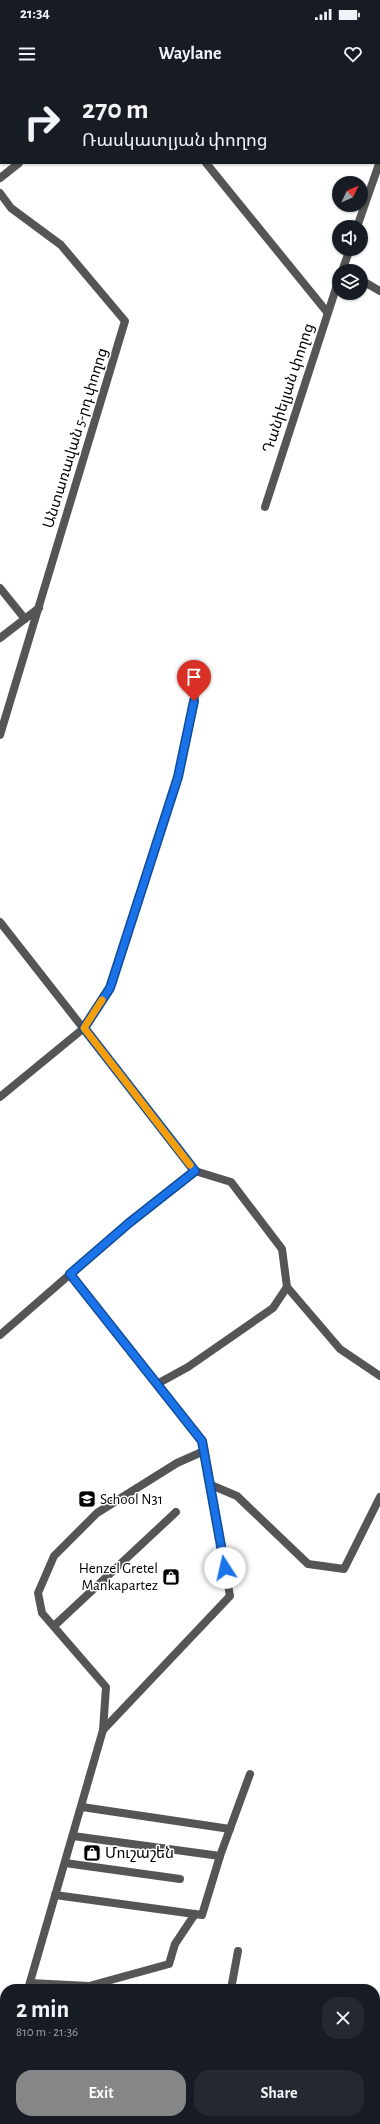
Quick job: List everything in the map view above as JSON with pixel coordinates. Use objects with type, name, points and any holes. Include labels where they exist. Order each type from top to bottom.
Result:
[{"type":"street","points":[[0,178],[18,164]]},
{"type":"street","points":[[207,164],[327,312]]},
{"type":"street","points":[[359,220],[379,164]]},
{"type":"street","name":"Անտառավան 5-րդ փողոց","points":[[0,193],[11,208],[61,245],[125,321],[0,735]]},
{"type":"street","points":[[368,284],[380,291]]},
{"type":"street","name":"Դանիելյան փողոց","points":[[264,507],[332,298]]},
{"type":"street","points":[[0,588],[25,619]]},
{"type":"street","points":[[0,638],[39,608]]},
{"type":"street","points":[[0,1097],[84,1028],[110,988],[178,777],[197,686]]},
{"type":"street","points":[[0,922],[195,1171],[231,1182],[282,1249],[287,1287],[340,1349],[380,1376]]},
{"type":"street","points":[[0,1336],[129,1223],[195,1171]]},
{"type":"street","points":[[70,1274],[202,1441],[230,1596],[103,1730]]},
{"type":"street","points":[[157,1384],[188,1367],[273,1308],[287,1287]]},
{"type":"street","points":[[30,1984],[82,1807],[103,1730],[106,1687],[42,1613],[38,1593],[54,1556],[97,1513],[178,1462],[204,1451]]},
{"type":"street","points":[[210,1485],[237,1496],[308,1564],[344,1569],[380,1496]]},
{"type":"street","points":[[54,1626],[176,1512]]},
{"type":"street","points":[[56,1895],[202,1915],[220,1856],[250,1774]]},
{"type":"street","points":[[82,1807],[230,1829]]},
{"type":"street","points":[[73,1836],[220,1856]]},
{"type":"street","points":[[65,1863],[180,1880]]},
{"type":"street","points":[[96,1984],[169,1964],[175,1944],[195,1914]]},
{"type":"street","points":[[232,1984],[238,1951]]},
{"type":"slow traffic","points":[[102,1000],[84,1028],[190,1165]]},
{"type":"place","name":"School N31","points":[[87,1499]]},
{"type":"place","name":"Henzel Gretel Mankapartez","points":[[171,1577]]},
{"type":"place","name":"Մուշաշեն","points":[[92,1853]]},
{"type":"route","points":[[194,701],[178,777],[110,988],[84,1028],[195,1171],[129,1223],[70,1274],[202,1441],[225,1568]]}]
